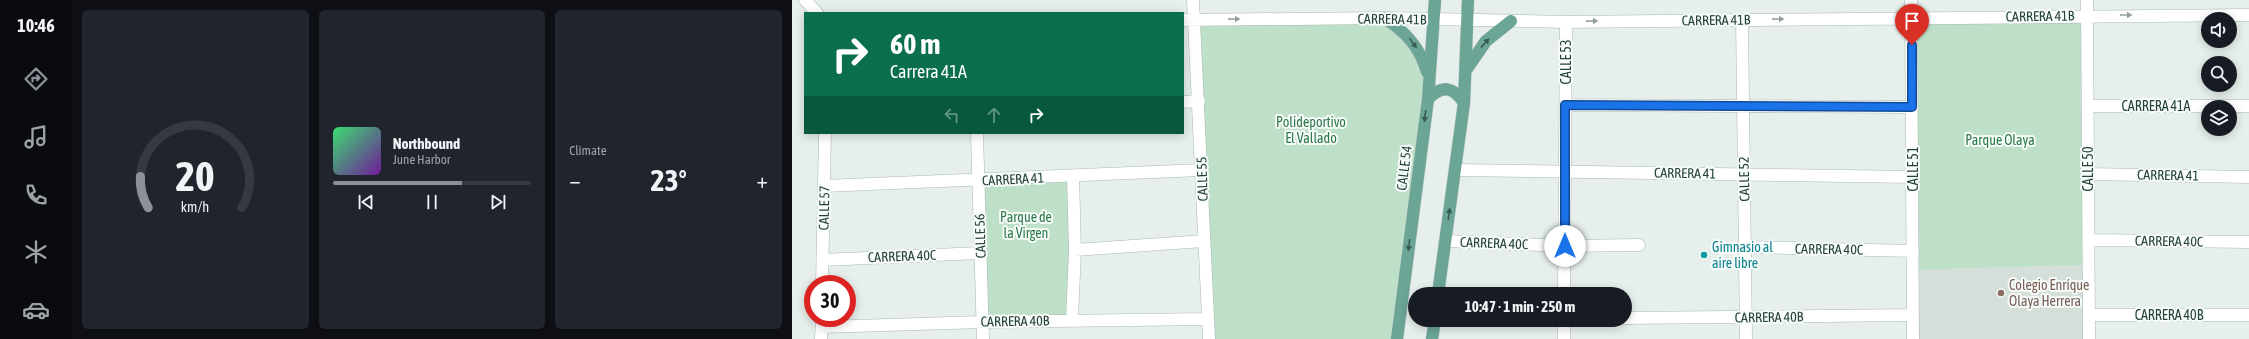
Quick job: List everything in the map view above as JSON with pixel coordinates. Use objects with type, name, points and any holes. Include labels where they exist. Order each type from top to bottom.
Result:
[{"type":"main road","name":"CALLE 54","points":[[1396,339],[1428,99],[1435,0]]},
{"type":"main road","points":[[1439,287],[1464,103],[1468,0]]},
{"type":"main road","points":[[1384,18],[1409,36],[1418,49],[1429,78]]},
{"type":"main road","points":[[1465,71],[1486,41],[1511,21]]},
{"type":"main road","points":[[1428,99],[1436,91],[1447,89],[1458,94],[1464,103]]},
{"type":"main road","points":[[1432,339],[1434,327]]},
{"type":"street","points":[[805,0],[816,12]]},
{"type":"street","name":"CALLE 55","points":[[1193,0],[1189,20],[1198,101],[1208,339]]},
{"type":"street","name":"CALLE 51","points":[[1911,0],[1913,339]]},
{"type":"street","name":"CALLE 50","points":[[2087,0],[2089,339]]},
{"type":"street","name":"CARRERA 41B","points":[[1189,20],[1384,18],[1566,22],[2087,15],[2249,15]]},
{"type":"street","name":"CALLE 52","points":[[1742,20],[1746,339]]},
{"type":"street","name":"CALLE 53","points":[[1564,287],[1566,22]]},
{"type":"street","points":[[1184,102],[1198,101]]},
{"type":"street","points":[[1565,105],[1912,107]]},
{"type":"street","name":"CARRERA 41A","points":[[2088,106],[2249,106]]},
{"type":"street","name":"CALLE 57","points":[[822,275],[825,134]]},
{"type":"street","name":"CALLE 56","points":[[977,134],[983,339]]},
{"type":"street","name":"CARRERA 41","points":[[824,186],[978,181],[1201,170]]},
{"type":"street","name":"CARRERA 41","points":[[1456,170],[1913,177]]},
{"type":"street","name":"CARRERA 41","points":[[2088,174],[2249,177]]},
{"type":"street","points":[[1072,320],[1075,250],[1073,176]]},
{"type":"street","points":[[1075,250],[1204,240]]},
{"type":"street","name":"CARRERA 40C","points":[[2088,240],[2249,242]]},
{"type":"street","name":"CARRERA 40C","points":[[1445,241],[1565,246],[1639,245]]},
{"type":"street","name":"CARRERA 40C","points":[[1745,247],[1913,251]]},
{"type":"street","name":"CARRERA 40C","points":[[823,260],[980,253]]},
{"type":"street","name":"CARRERA 40B","points":[[1632,318],[1746,318],[1913,315]]},
{"type":"street","name":"CARRERA 40B","points":[[2089,315],[2249,316]]},
{"type":"street","name":"CARRERA 40B","points":[[822,328],[982,322],[1208,319]]},
{"type":"street","points":[[1564,327],[1564,339]]},
{"type":"shaded area","name":"Colegio Enríque Olaya Herrera","points":[[2088,265],[2089,339],[1913,339],[1913,270]]},
{"type":"green space","name":"Parque Olaya","points":[[2087,15],[2088,265],[1913,270],[1911,18]]},
{"type":"green space","name":"Polideportivo El Vallado","points":[[1384,18],[1397,26],[1429,78],[1397,339],[1209,339],[1195,20]]},
{"type":"green space","name":"Parque de la Virgen","points":[[1073,176],[1072,320],[982,322],[978,181]]},
{"type":"place","name":"Gimnasio al aire libre","points":[[1704,255]]},
{"type":"place","name":"Colegio Enríque Olaya Herrera","points":[[2001,293]]},
{"type":"route","points":[[1565,246],[1565,105],[1912,107],[1912,45]]}]
